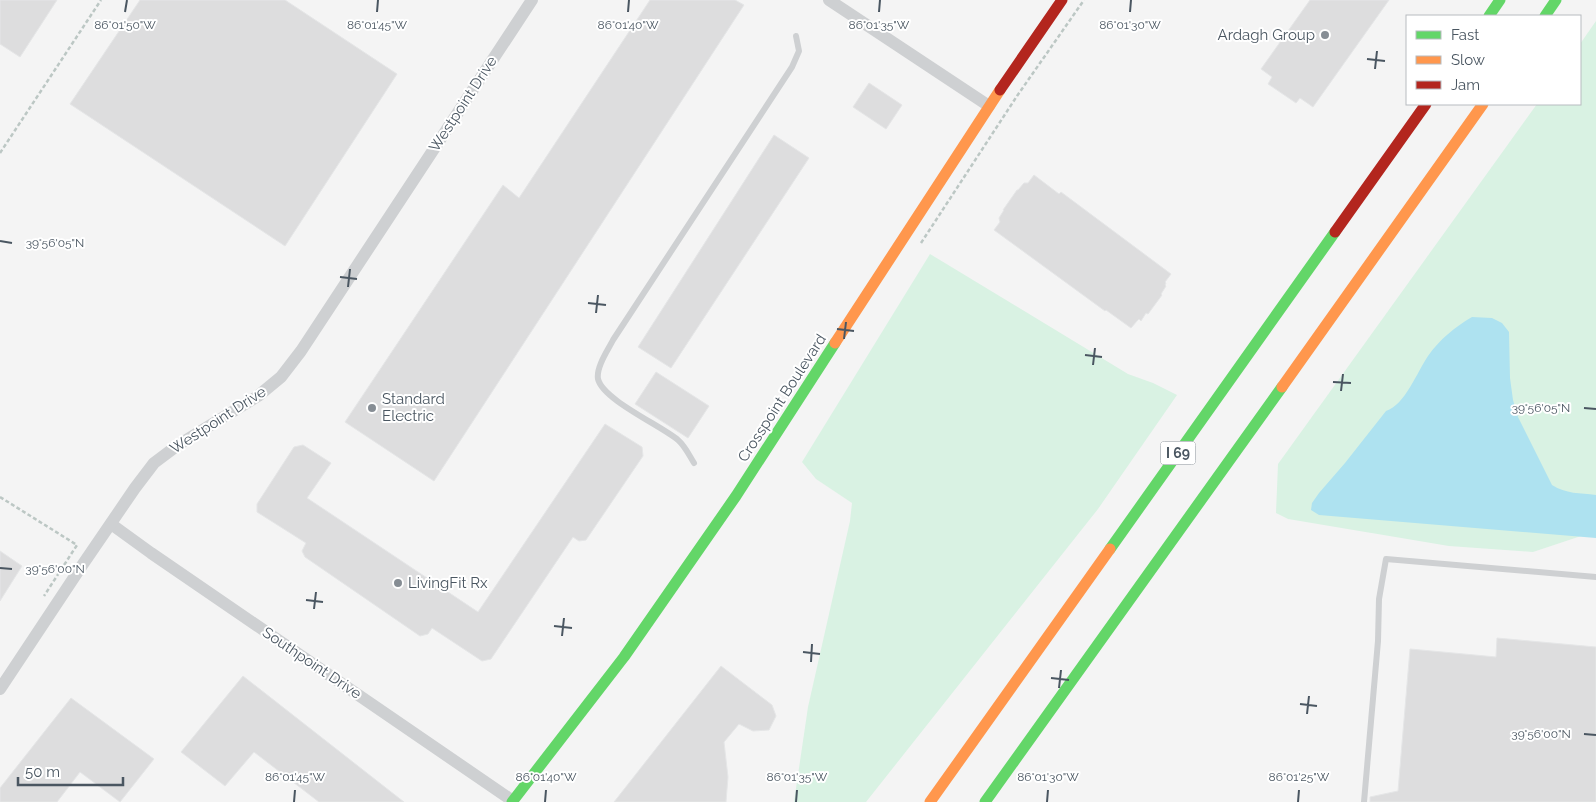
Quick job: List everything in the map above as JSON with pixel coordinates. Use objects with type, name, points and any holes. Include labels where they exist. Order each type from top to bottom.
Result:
[{"type":"main road","name":"Crosspoint Boulevard","points":[[512,802],[624,657],[736,496],[989,106],[1062,0]]},
{"type":"main road","points":[[1490,15],[1500,0]]},
{"type":"main road","points":[[1546,15],[1556,0]]},
{"type":"main road","name":"I 69","points":[[930,802],[1425,105]]},
{"type":"main road","points":[[986,802],[1482,105]]},
{"type":"street","name":"Westpoint Drive","points":[[0,689],[80,567],[154,464],[178,445],[258,396],[281,377],[301,351],[532,0]]},
{"type":"street","points":[[829,0],[989,106]]},
{"type":"street","name":"Southpoint Drive","points":[[111,524],[151,554],[512,802]]},
{"type":"lane","points":[[694,463],[680,442],[606,392],[598,380],[600,368],[614,340],[792,67],[799,51],[796,36]]},
{"type":"lane","points":[[1364,802],[1378,641],[1379,599],[1386,559],[1596,577]]},
{"type":"path","points":[[0,153],[101,0]]},
{"type":"path","points":[[922,242],[1017,96],[1084,0]]},
{"type":"path","points":[[0,497],[77,545]]},
{"type":"green space","points":[[1596,21],[1596,531],[1533,552],[1449,546],[1288,519],[1276,513],[1278,464],[1536,105],[1581,105],[1581,43]]},
{"type":"green space","points":[[930,254],[1128,374],[1153,383],[1177,395],[1098,509],[866,802],[794,802],[808,707],[850,521],[852,503],[816,479],[802,462]]},
{"type":"water","points":[[1472,317],[1492,318],[1502,323],[1509,332],[1510,378],[1518,417],[1552,485],[1568,492],[1596,495],[1596,538],[1319,515],[1311,510],[1312,503],[1319,493],[1386,411],[1393,408],[1405,395],[1438,344],[1448,334]]},
{"type":"building","points":[[0,0],[57,0],[20,57],[0,44]]},
{"type":"building","points":[[140,0],[285,0],[397,74],[285,246],[70,104]]},
{"type":"building","points":[[650,0],[735,0],[744,5],[434,481],[345,422],[503,185],[519,198]]},
{"type":"building","name":"Ardagh Group","points":[[1310,0],[1389,0],[1313,107],[1300,98],[1296,103],[1268,84],[1272,77],[1261,69]]},
{"type":"building","points":[[869,83],[902,105],[886,129],[853,107]]},
{"type":"building","points":[[774,135],[809,158],[671,368],[638,347]]},
{"type":"building","points":[[1034,175],[1059,194],[1061,192],[1171,274],[1165,282],[1166,286],[1162,295],[1148,314],[1146,313],[1141,321],[1139,319],[1131,328],[994,230],[1000,222],[999,218],[1003,210],[1017,190],[1024,183],[1028,183]]},
{"type":"building","points":[[656,372],[709,406],[688,438],[635,404]]},
{"type":"building","points":[[605,424],[642,447],[643,456],[586,540],[579,541],[573,537],[491,659],[482,661],[432,628],[428,634],[420,636],[305,557],[302,551],[306,543],[257,512],[257,504],[294,447],[303,445],[331,463],[307,498],[478,612]]},
{"type":"building","points":[[0,551],[22,566],[0,601]]},
{"type":"building","points":[[1497,638],[1596,647],[1596,802],[1370,802],[1370,797],[1398,791],[1410,649],[1496,657]]},
{"type":"building","points":[[721,666],[772,705],[776,716],[769,730],[753,731],[739,724],[724,742],[728,777],[726,802],[614,802]]},
{"type":"building","points":[[243,676],[404,802],[319,802],[254,752],[225,786],[181,752]]},
{"type":"building","points":[[71,698],[154,759],[120,802],[80,772],[57,802],[0,802],[0,788]]},
{"type":"traffic: fast","points":[[1490,15],[1500,0]]},
{"type":"traffic: fast","points":[[1546,15],[1556,0]]},
{"type":"traffic: fast","points":[[1110,549],[1335,232]]},
{"type":"traffic: fast","points":[[512,802],[624,657],[736,496],[835,343]]},
{"type":"traffic: fast","points":[[985,802],[1282,387]]},
{"type":"traffic: slow","points":[[835,343],[1000,90]]},
{"type":"traffic: slow","points":[[1282,387],[1482,105]]},
{"type":"traffic: slow","points":[[930,802],[1110,549]]},
{"type":"traffic: jam","points":[[1000,90],[1062,0]]},
{"type":"traffic: jam","points":[[1335,232],[1425,105]]},
{"type":"place","name":"Ardagh Group","points":[[1325,35]]},
{"type":"place","name":"Standard Electric","points":[[372,408]]},
{"type":"place","name":"LivingFit Rx","points":[[398,583]]}]
